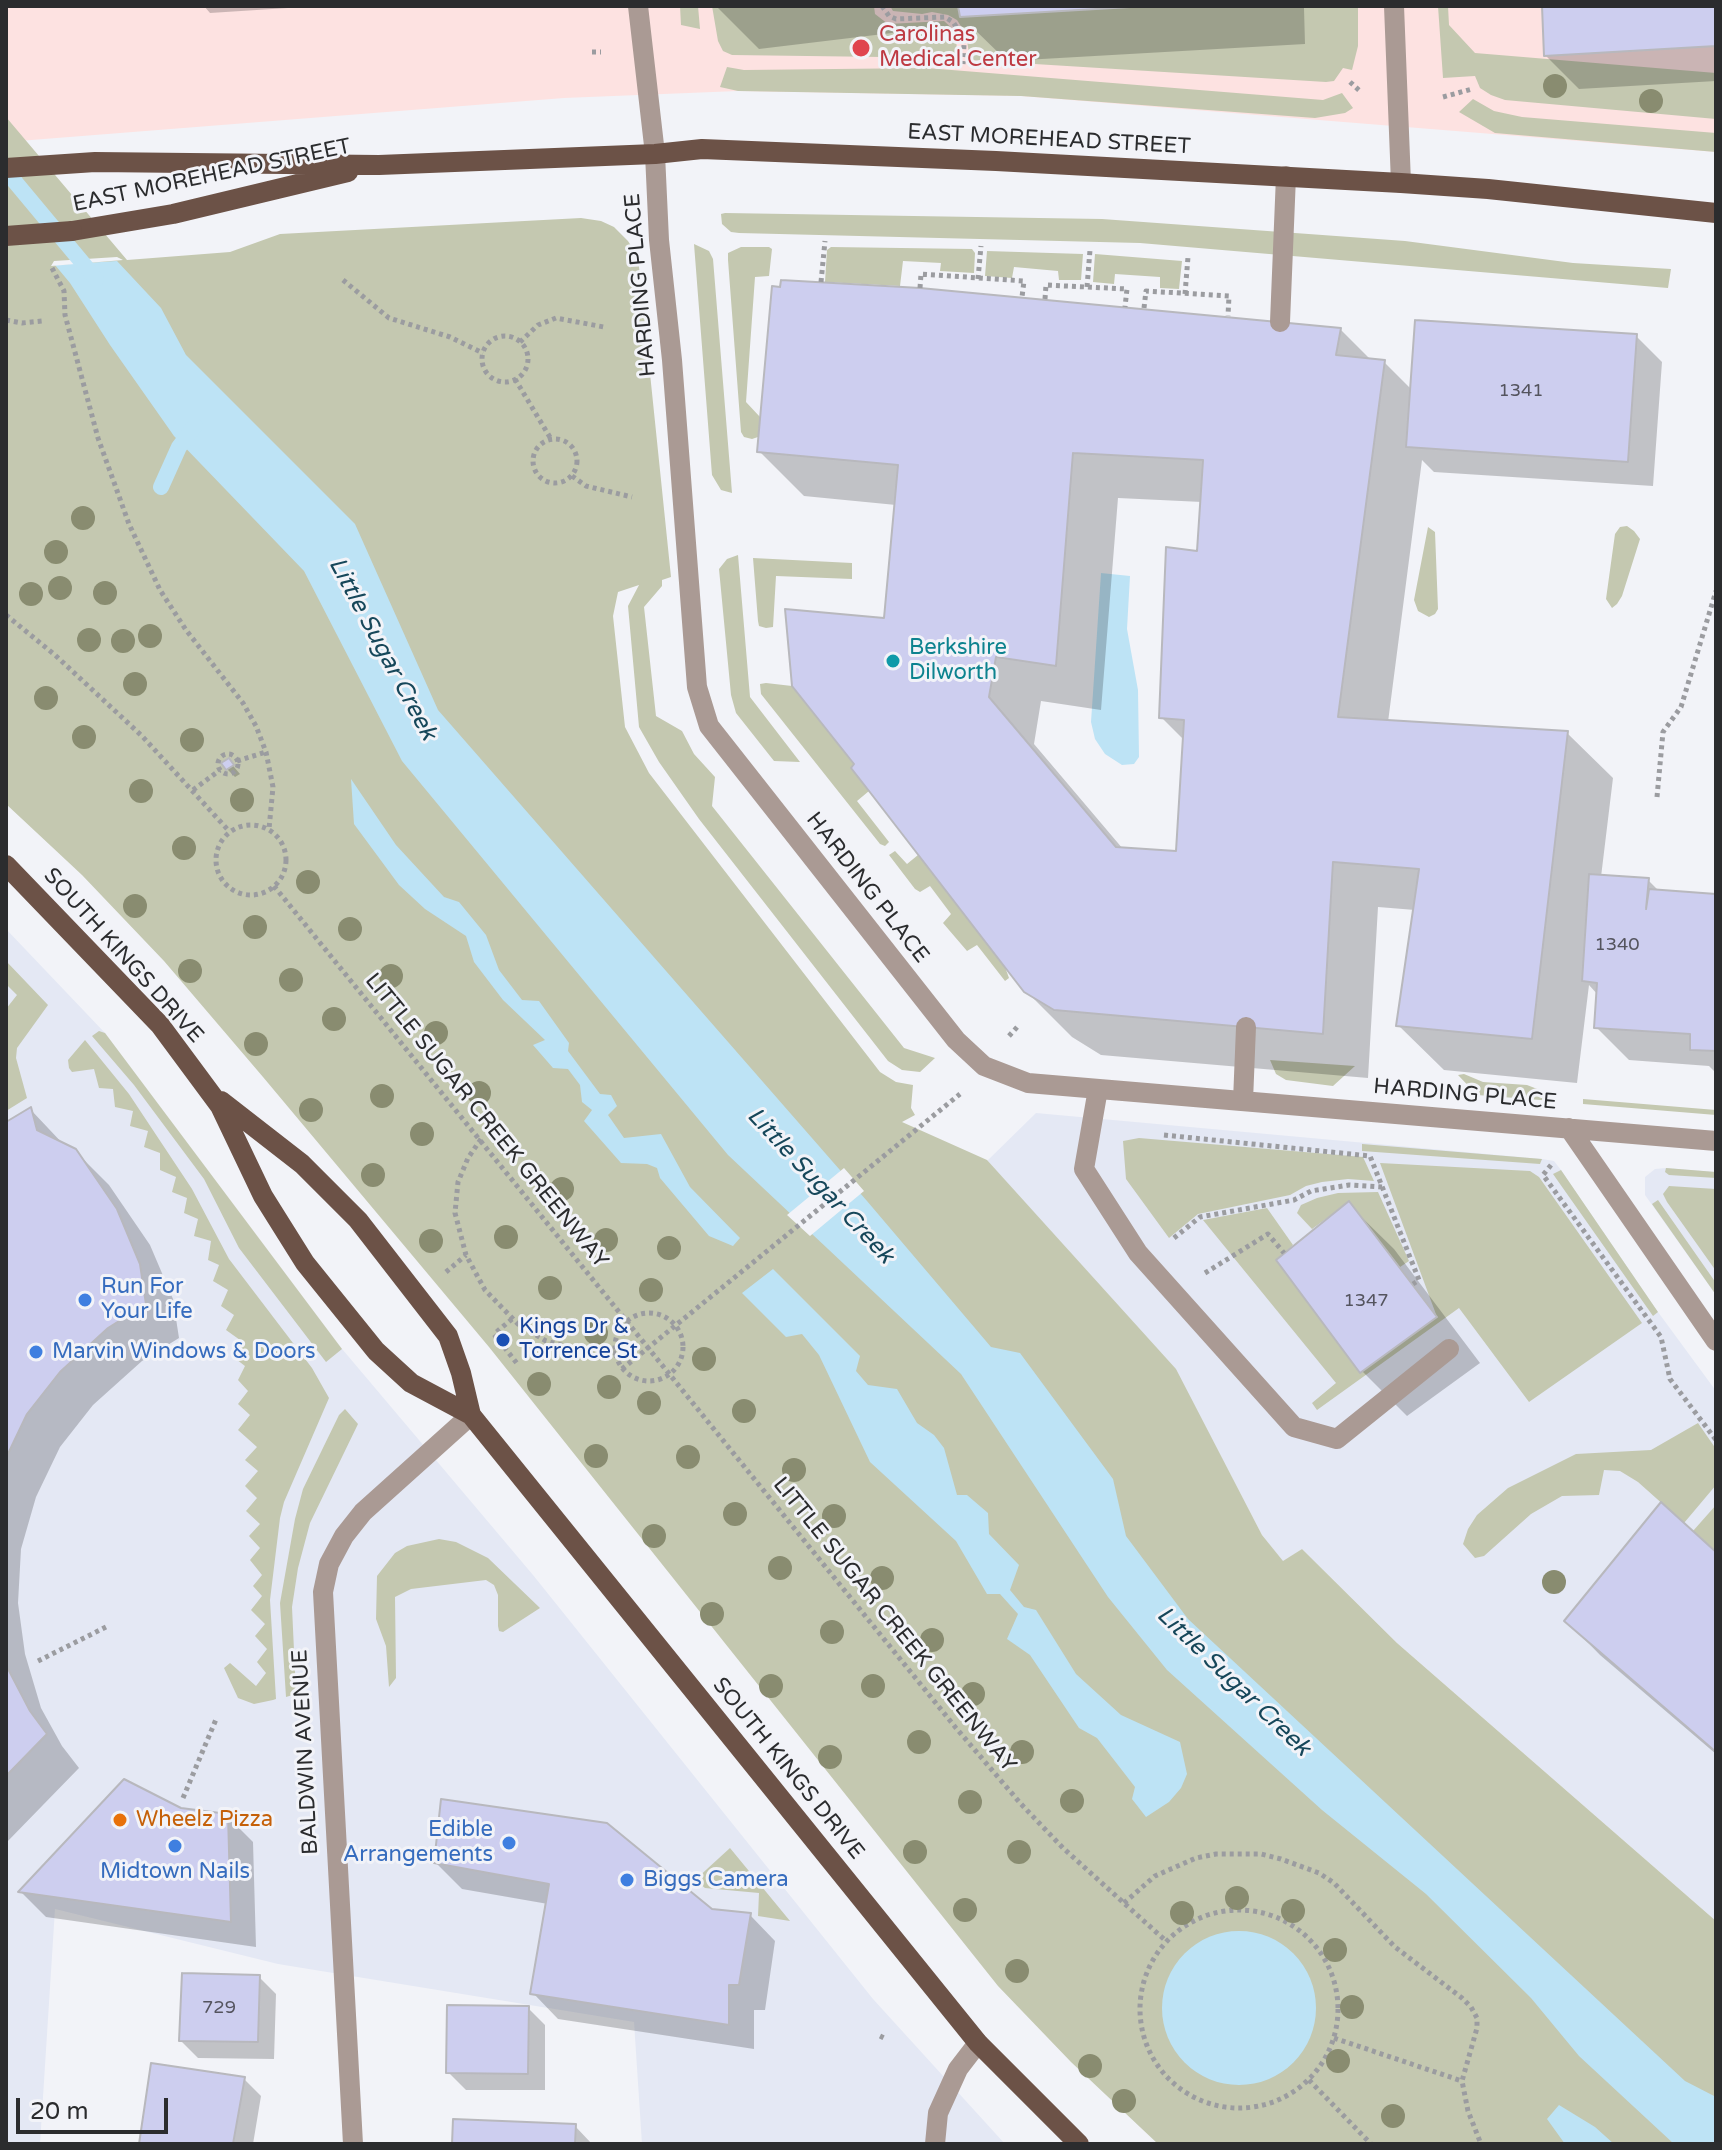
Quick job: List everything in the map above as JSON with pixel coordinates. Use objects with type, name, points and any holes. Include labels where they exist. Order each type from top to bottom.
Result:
[{"type":"main road","name":"EAST MOREHEAD STREET","points":[[6,168],[95,162],[379,165],[655,154],[702,149],[1401,183],[1716,213]]},
{"type":"main road","name":"EAST MOREHEAD STREET","points":[[6,236],[89,230],[173,214],[379,165]]},
{"type":"main road","name":"SOUTH KINGS DRIVE","points":[[6,865],[160,1025],[220,1106],[263,1196],[305,1263],[376,1351],[411,1383],[471,1415],[978,2043],[1079,2144]]},
{"type":"main road","name":"SOUTH KINGS DRIVE","points":[[202,1081],[223,1104],[302,1164],[358,1220],[448,1336],[471,1415]]},
{"type":"street","name":"HARDING PLACE","points":[[638,6],[655,154],[659,240],[672,360],[697,687],[709,726],[971,1056],[984,1066],[1028,1083],[1716,1141]]},
{"type":"street","points":[[1394,6],[1401,183]]},
{"type":"street","points":[[1280,322],[1286,176]]},
{"type":"street","points":[[1243,1101],[1246,1027]]},
{"type":"street","points":[[1098,1089],[1084,1169],[1145,1261],[1294,1427],[1337,1439],[1449,1349]]},
{"type":"street","points":[[1569,1128],[1716,1341]]},
{"type":"street","name":"BALDWIN AVENUE","points":[[353,2144],[323,1592],[329,1564],[344,1536],[363,1512],[471,1415]]},
{"type":"street","points":[[935,2144],[938,2113],[958,2069],[978,2043]]},
{"type":"path","points":[[882,6],[889,16],[896,19],[945,17],[953,22],[964,45],[963,64]]},
{"type":"path","points":[[592,52],[601,52]]},
{"type":"path","points":[[1443,97],[1472,89]]},
{"type":"path","points":[[821,282],[825,241]]},
{"type":"path","points":[[978,279],[981,246]]},
{"type":"path","points":[[1087,287],[1090,250]]},
{"type":"path","points":[[1185,294],[1188,257]]},
{"type":"path","points":[[50,266],[64,291],[65,315],[98,438],[129,524],[160,590],[186,630],[243,703],[266,752],[273,787],[269,829]]},
{"type":"path","points":[[920,288],[921,274],[1024,281],[1022,297]]},
{"type":"path","points":[[343,280],[389,318],[450,337],[483,353]]},
{"type":"path","points":[[1045,299],[1046,285],[1127,289],[1125,307]]},
{"type":"path","points":[[1144,308],[1146,291],[1229,296],[1228,316]]},
{"type":"path","points":[[520,342],[538,325],[556,318],[604,327]]},
{"type":"path","points":[[6,320],[22,323],[42,321]]},
{"type":"path","points":[[506,336],[520,342],[525,348],[527,363],[521,375],[500,381],[488,375],[482,361],[483,353],[485,346],[498,337],[506,336]]},
{"type":"path","points":[[515,379],[551,439]]},
{"type":"path","points":[[551,439],[562,440],[573,448],[578,462],[572,476],[566,481],[552,484],[545,481],[532,463],[536,450],[551,439]]},
{"type":"path","points":[[572,476],[586,486],[632,497]]},
{"type":"path","points":[[1657,797],[1663,732],[1681,707],[1716,591]]},
{"type":"path","points":[[6,615],[110,706],[229,831]]},
{"type":"path","points":[[237,761],[266,752]]},
{"type":"path","points":[[220,770],[219,760],[223,755],[230,755],[237,761]]},
{"type":"path","points":[[220,770],[234,773],[237,761]]},
{"type":"path","points":[[193,790],[220,770]]},
{"type":"path","points":[[247,825],[269,829],[277,836],[286,857],[285,868],[274,886],[250,895],[238,893],[221,878],[216,867],[216,854],[229,831],[247,825]]},
{"type":"path","name":"LITTLE SUGAR CREEK GREENWAY","points":[[274,886],[1002,1783],[1063,1848],[1166,1941]]},
{"type":"path","points":[[622,1369],[963,1091]]},
{"type":"path","points":[[1155,1134],[1370,1156],[1419,1280],[1413,1284]]},
{"type":"path","points":[[481,1139],[468,1158],[456,1196],[456,1226],[466,1255],[485,1290],[512,1319],[546,1341],[616,1353]]},
{"type":"path","points":[[1554,1161],[1543,1175],[1661,1337],[1670,1379],[1716,1440]]},
{"type":"path","points":[[1145,1261],[1200,1217],[1294,1200],[1311,1191],[1349,1185],[1382,1187]]},
{"type":"path","points":[[1174,1294],[1268,1234],[1284,1253]]},
{"type":"path","points":[[439,1278],[466,1255]]},
{"type":"path","points":[[650,1313],[662,1315],[676,1325],[683,1342],[683,1354],[671,1374],[651,1382],[641,1381],[622,1369],[616,1353],[616,1338],[627,1321],[650,1313]]},
{"type":"path","points":[[512,1319],[494,1334],[519,1366]]},
{"type":"path","points":[[38,1661],[106,1627]]},
{"type":"path","points":[[183,1798],[217,1717]]},
{"type":"path","points":[[1124,1903],[1155,1876],[1196,1858],[1216,1854],[1261,1854],[1319,1873],[1349,1896],[1409,1959],[1471,2007],[1477,2018],[1477,2028],[1462,2081],[1468,2111],[1481,2144]]},
{"type":"path","points":[[1247,1909],[1276,1916],[1302,1931],[1322,1953],[1335,1980],[1339,2009],[1334,2038],[1324,2061],[1309,2080],[1281,2099],[1248,2108],[1214,2105],[1182,2091],[1158,2067],[1144,2037],[1141,2014],[1140,2003],[1148,1970],[1166,1941],[1189,1923],[1203,1917],[1247,1909]]},
{"type":"path","points":[[1334,2038],[1462,2081]]},
{"type":"path","points":[[1309,2080],[1371,2144]]},
{"type":"shaded area","name":"Carolinas Medical Center","points":[[6,6],[1716,6],[1716,152],[1021,96],[738,91],[564,98],[6,142]]},
{"type":"shaded area","points":[[6,929],[105,1033],[332,1337],[533,1575],[873,1999],[1005,2144],[642,2144],[634,2022],[278,1964],[55,1909],[40,2144],[6,2144]]},
{"type":"shaded area","points":[[1036,1113],[1554,1161],[1716,1391],[1716,1921],[1397,1643],[1302,1549],[1283,1562],[1262,1535],[1175,1369],[987,1161]]},
{"type":"shaded area","points":[[1655,1169],[1716,1172],[1716,1295],[1645,1195],[1645,1177]]},
{"type":"green space","points":[[680,6],[698,6],[700,29],[681,25]]},
{"type":"green space","points":[[712,6],[874,6],[875,14],[888,24],[944,21],[955,31],[958,58],[732,55],[723,51],[718,41]]},
{"type":"green space","points":[[890,6],[958,6],[960,17],[1147,6],[1358,6],[1358,46],[1352,70],[1343,68],[1334,81],[1326,82],[970,60],[966,34],[957,20],[932,12],[893,11]]},
{"type":"green space","points":[[1438,6],[1448,6],[1449,25],[1475,53],[1716,73],[1716,119],[1505,100],[1480,88],[1475,76],[1443,78]]},
{"type":"green space","points":[[727,67],[744,70],[927,68],[1323,100],[1342,93],[1353,108],[1345,113],[1315,118],[1021,96],[738,91],[720,87]]},
{"type":"green space","points":[[1473,99],[1494,111],[1522,117],[1716,133],[1716,152],[1495,133],[1459,112]]},
{"type":"green space","points":[[6,117],[127,260],[230,252],[280,234],[581,218],[614,227],[628,241],[638,257],[671,577],[662,580],[662,586],[644,607],[656,716],[682,731],[694,754],[715,777],[712,806],[904,1048],[935,1058],[920,1072],[902,1070],[888,1061],[699,819],[659,762],[639,727],[628,606],[639,585],[618,592],[613,616],[625,727],[649,773],[880,1072],[896,1082],[913,1085],[911,1108],[915,1115],[902,1122],[987,1160],[1176,1369],[1262,1535],[1283,1561],[1302,1549],[1397,1643],[1716,1921],[1716,2144],[1158,2144],[1071,2062],[998,1986],[489,1347],[263,1077],[164,961],[82,875],[6,804]]},
{"type":"green space","points":[[721,214],[1102,219],[1405,241],[1573,263],[1671,269],[1668,288],[1140,243],[739,233],[731,232],[722,224]]},
{"type":"green space","points":[[694,244],[709,251],[713,259],[732,493],[721,490],[712,475]]},
{"type":"green space","points":[[741,247],[772,249],[769,276],[755,277],[746,402],[760,417],[758,437],[752,439],[744,437],[741,432],[728,260],[728,253]]},
{"type":"green space","points":[[831,247],[972,249],[975,253],[974,273],[940,271],[941,263],[903,261],[900,286],[825,282],[827,250]]},
{"type":"green space","points":[[987,251],[1083,254],[1081,280],[1059,280],[1058,271],[1014,267],[1012,278],[985,276]]},
{"type":"green space","points":[[1095,254],[1182,261],[1179,289],[1160,288],[1160,277],[1115,274],[1114,284],[1093,282]]},
{"type":"green space","points":[[1627,526],[1640,539],[1622,596],[1612,608],[1606,599],[1615,534],[1620,527]]},
{"type":"green space","points":[[1428,527],[1435,532],[1438,609],[1429,617],[1418,611],[1414,600]]},
{"type":"green space","points":[[738,555],[750,697],[800,762],[774,761],[736,713],[731,695],[719,569],[727,559]]},
{"type":"green space","points":[[753,558],[852,563],[852,579],[776,576],[773,627],[766,628],[759,626],[758,621]]},
{"type":"green space","points":[[760,684],[792,686],[854,764],[851,768],[869,791],[857,801],[889,842],[885,846],[880,844],[761,694]]},
{"type":"green space","points":[[895,851],[907,864],[918,855],[1005,967],[1009,978],[1005,981],[977,945],[967,951],[943,923],[951,914],[930,886],[920,892],[915,889],[889,855]]},
{"type":"green space","points":[[6,961],[48,1005],[17,1048],[16,1058],[27,1098],[6,1111],[6,1009],[17,995],[6,984]]},
{"type":"green space","points":[[99,1031],[105,1033],[342,1349],[326,1362],[239,1248],[204,1179],[134,1085],[92,1036]]},
{"type":"green space","points":[[85,1040],[129,1094],[192,1189],[229,1259],[312,1368],[329,1398],[280,1518],[270,1600],[276,1699],[273,1700],[254,1704],[238,1698],[224,1668],[230,1663],[256,1686],[266,1673],[257,1662],[267,1649],[255,1636],[265,1624],[251,1610],[262,1596],[253,1586],[262,1575],[250,1560],[260,1548],[249,1536],[260,1524],[246,1511],[257,1498],[245,1486],[258,1471],[245,1460],[257,1447],[238,1430],[250,1415],[238,1404],[248,1391],[238,1380],[245,1366],[232,1356],[240,1340],[226,1330],[234,1315],[221,1306],[228,1290],[213,1281],[219,1265],[208,1260],[211,1241],[194,1236],[198,1219],[184,1213],[187,1198],[172,1192],[176,1177],[160,1170],[160,1153],[144,1147],[148,1131],[130,1126],[133,1111],[115,1107],[113,1089],[99,1088],[94,1069],[72,1072],[69,1068],[68,1060]]},
{"type":"green space","points":[[1270,1060],[1355,1066],[1333,1086],[1286,1080],[1276,1074]]},
{"type":"green space","points":[[1464,1074],[1483,1082],[1527,1085],[1545,1092],[1553,1097],[1553,1101],[1477,1095],[1458,1075]]},
{"type":"green space","points":[[1583,1099],[1716,1110],[1716,1115],[1583,1104]]},
{"type":"green space","points":[[1139,1138],[1363,1157],[1374,1181],[1348,1179],[1322,1182],[1290,1195],[1198,1214],[1169,1238],[1126,1179],[1123,1141]]},
{"type":"green space","points":[[1362,1144],[1542,1159],[1540,1164],[1362,1151]]},
{"type":"green space","points":[[1380,1163],[1530,1171],[1539,1177],[1642,1323],[1529,1402],[1459,1308],[1317,1410],[1312,1403],[1336,1383],[1203,1220],[1267,1208],[1293,1245],[1277,1260],[1437,1317]]},
{"type":"green space","points":[[1666,1168],[1716,1172],[1716,1178],[1669,1175],[1665,1172]]},
{"type":"green space","points":[[1561,1170],[1658,1312],[1653,1316],[1553,1174]]},
{"type":"green space","points":[[1669,1186],[1716,1189],[1716,1271],[1667,1202],[1663,1194]]},
{"type":"green space","points":[[1378,1192],[1409,1261],[1400,1267],[1349,1202],[1312,1229],[1297,1213],[1301,1205],[1317,1198],[1338,1193]]},
{"type":"green space","points":[[1658,1200],[1716,1283],[1716,1295],[1652,1204]]},
{"type":"green space","points":[[345,1409],[358,1424],[310,1523],[298,1568],[292,1607],[296,1694],[286,1697],[280,1603],[295,1519],[303,1489],[339,1415]]},
{"type":"green space","points":[[1698,1423],[1716,1449],[1716,1485],[1684,1523],[1638,1482],[1620,1471],[1604,1470],[1599,1495],[1562,1496],[1531,1514],[1484,1556],[1475,1558],[1463,1544],[1477,1515],[1508,1488],[1576,1454],[1651,1450]]},
{"type":"green space","points":[[1716,1505],[1716,1552],[1693,1531]]},
{"type":"green space","points":[[439,1539],[456,1542],[488,1558],[540,1608],[503,1632],[499,1631],[498,1626],[498,1595],[494,1585],[486,1580],[411,1589],[395,1597],[396,1678],[389,1687],[386,1646],[376,1619],[377,1576],[395,1553],[407,1546]]},
{"type":"green space","points":[[730,1848],[790,1921],[758,1916],[759,1893],[705,1888],[695,1880]]},
{"type":"water","points":[[117,261],[161,308],[186,355],[355,524],[438,710],[991,1347],[1020,1353],[1113,1479],[1126,1536],[1188,1619],[1685,2081],[1716,2097],[1716,2144],[1674,2144],[1579,2056],[1531,1998],[1426,1894],[1322,1810],[1167,1670],[1108,1597],[961,1374],[728,1155],[402,761],[304,571],[174,436],[55,265]]},
{"type":"water","points":[[1101,573],[1130,576],[1127,629],[1138,690],[1139,757],[1134,764],[1122,765],[1105,754],[1095,739],[1091,722]]},
{"type":"water","points":[[351,779],[396,845],[444,897],[459,902],[486,935],[499,970],[522,1000],[539,1001],[569,1043],[568,1051],[600,1094],[611,1095],[617,1106],[608,1115],[624,1138],[661,1134],[690,1187],[740,1238],[733,1246],[709,1236],[660,1178],[657,1168],[647,1164],[621,1163],[584,1121],[592,1110],[582,1102],[580,1085],[568,1069],[553,1068],[533,1045],[545,1040],[503,1000],[474,962],[466,936],[425,909],[399,885],[354,824]]},
{"type":"water","points":[[773,1269],[860,1356],[856,1371],[868,1385],[897,1389],[917,1423],[934,1435],[944,1448],[957,1495],[967,1495],[988,1513],[989,1534],[1019,1565],[1010,1590],[1024,1607],[1036,1610],[1076,1674],[1121,1715],[1180,1742],[1187,1774],[1181,1788],[1169,1802],[1146,1817],[1132,1799],[1135,1787],[1097,1738],[1079,1728],[1030,1655],[1007,1639],[1018,1614],[1000,1594],[987,1594],[956,1541],[870,1462],[819,1355],[802,1334],[786,1337],[742,1293]]},
{"type":"water","points":[[1239,1931],[1268,1937],[1293,1954],[1310,1979],[1316,2008],[1310,2037],[1293,2062],[1268,2079],[1239,2085],[1210,2079],[1185,2062],[1168,2037],[1162,2008],[1168,1979],[1185,1954],[1210,1937]]},
{"type":"water","points":[[1559,2105],[1595,2127],[1614,2144],[1565,2144],[1547,2119]]},
{"type":"pier","points":[[117,257],[123,260],[51,266],[54,261]]},
{"type":"pier","points":[[844,1168],[864,1191],[810,1236],[787,1215]]},
{"type":"building","points":[[958,6],[1147,6],[960,17]]},
{"type":"building","points":[[1542,6],[1716,6],[1716,46],[1544,56]]},
{"type":"building","name":"Berkshire Dilworth","points":[[781,280],[920,288],[1341,328],[1336,355],[1385,360],[1338,717],[1568,731],[1532,1039],[1396,1026],[1419,869],[1333,862],[1323,1034],[1054,1010],[1024,992],[851,768],[854,764],[792,686],[785,609],[884,618],[898,465],[757,452],[772,286],[780,287]],"holes":[[[1073,453],[1203,460],[1197,551],[1166,547],[1159,718],[1184,720],[1176,851],[1116,847],[989,697],[996,657],[1056,666]]]},
{"type":"building","points":[[1415,320],[1637,334],[1628,462],[1406,447]]},
{"type":"building","points":[[229,758],[234,765],[226,770],[221,763]]},
{"type":"building","points":[[1589,874],[1649,878],[1646,909],[1649,889],[1716,894],[1716,1051],[1690,1050],[1690,1034],[1594,1028],[1597,983],[1582,981]]},
{"type":"building","points":[[31,1107],[37,1130],[76,1149],[117,1209],[140,1264],[146,1304],[108,1328],[60,1372],[27,1414],[6,1458],[6,1122]]},
{"type":"building","points":[[1349,1201],[1437,1317],[1360,1373],[1276,1260]]},
{"type":"building","points":[[1661,1502],[1716,1552],[1716,1752],[1564,1621]]},
{"type":"building","points":[[6,1665],[30,1711],[47,1734],[6,1776]]},
{"type":"building","points":[[124,1779],[181,1808],[228,1814],[231,1922],[18,1892]]},
{"type":"building","points":[[441,1799],[607,1823],[712,1909],[751,1913],[739,1985],[729,1985],[729,2025],[530,1994],[549,1884],[434,1863]]},
{"type":"building","points":[[182,1973],[260,1975],[258,2042],[179,2041]]},
{"type":"building","points":[[447,2005],[529,2006],[528,2074],[446,2073]]},
{"type":"building","points":[[151,2063],[245,2077],[233,2144],[139,2144]]},
{"type":"building","points":[[453,2119],[576,2124],[575,2144],[452,2144]]},
{"type":"waterway","name":"Little Sugar Creek","points":[[6,171],[96,279]]},
{"type":"waterway","points":[[161,487],[179,447],[195,426]]},
{"type":"place","name":"Carolinas Medical Center","points":[[861,48]]},
{"type":"place","name":"Berkshire Dilworth","points":[[893,661]]},
{"type":"place","name":"Run For Your Life","points":[[85,1300]]},
{"type":"place","name":"Kings Dr & Torrence St","points":[[503,1340]]},
{"type":"place","name":"Marvin Windows & Doors","points":[[36,1352]]},
{"type":"place","name":"Wheelz Pizza","points":[[120,1820]]},
{"type":"place","name":"Edible Arrangements","points":[[509,1843]]},
{"type":"place","name":"Midtown Nails","points":[[175,1846]]},
{"type":"place","name":"Biggs Camera","points":[[627,1880]]}]
